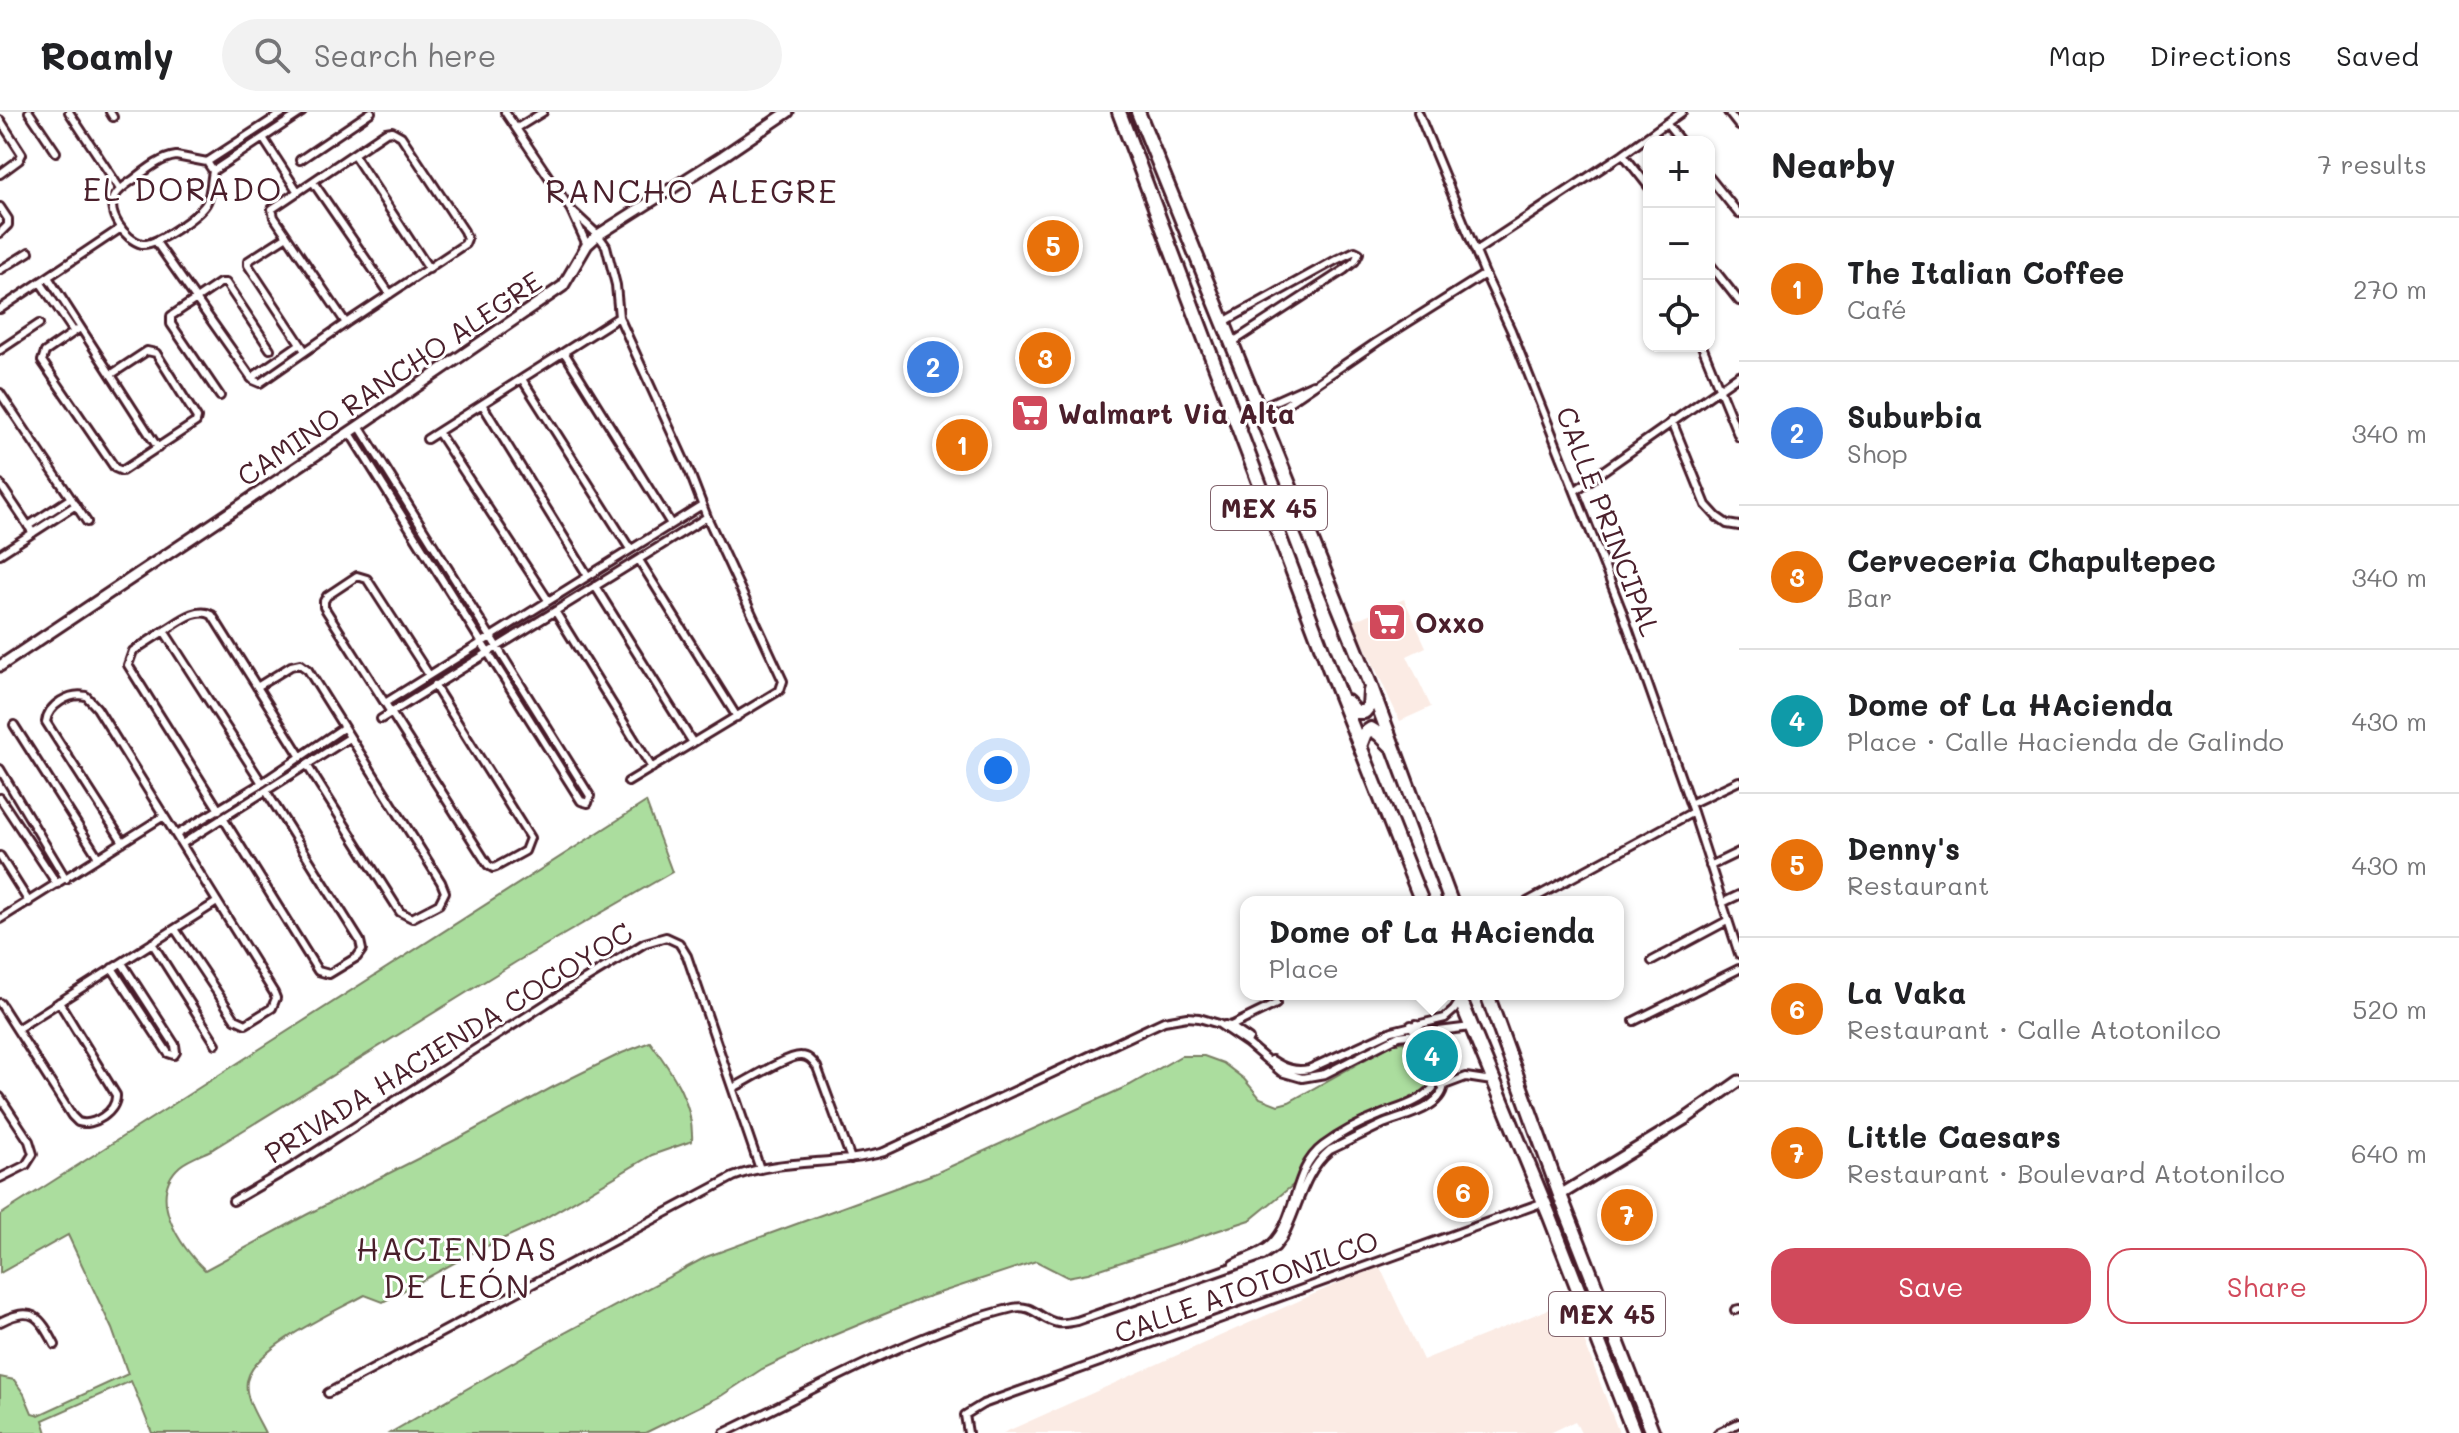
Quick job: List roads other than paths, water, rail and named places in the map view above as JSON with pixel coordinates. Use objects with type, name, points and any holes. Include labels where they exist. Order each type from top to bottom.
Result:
[{"type":"highway","name":"MEX 45","points":[[1119,112],[1336,686],[1420,896]]},
{"type":"highway","name":"MEX 45","points":[[1138,112],[1370,684],[1449,896]]},
{"type":"highway","points":[[1336,686],[1352,708],[1360,713],[1369,706],[1370,684]]},
{"type":"highway","points":[[1360,746],[1363,736],[1371,729],[1396,753]]},
{"type":"highway","name":"MEX 45","points":[[1460,1000],[1544,1202],[1634,1433]]},
{"type":"highway","name":"MEX 45","points":[[1489,1000],[1560,1195],[1653,1433]]},
{"type":"street","points":[[29,112],[56,152]]},
{"type":"street","points":[[69,112],[120,189]]},
{"type":"street","points":[[207,162],[284,112]]},
{"type":"street","points":[[213,171],[302,112]]},
{"type":"street","points":[[300,160],[371,112]]},
{"type":"street","points":[[505,112],[571,210],[587,245]]},
{"type":"street","points":[[517,128],[543,112]]},
{"type":"street","name":"CAMINO RANCHO ALEGRE","points":[[0,666],[350,433],[563,286],[587,245],[598,235],[788,112]]},
{"type":"street","name":"CALLE PRINCIPAL","points":[[1418,112],[1576,490],[1627,624],[1739,954]]},
{"type":"street","points":[[1728,112],[1739,126]]},
{"type":"street","points":[[1476,251],[1680,113]]},
{"type":"street","points":[[0,120],[22,154],[19,160],[0,174]]},
{"type":"street","points":[[1666,123],[1676,136]]},
{"type":"street","points":[[156,242],[251,378],[260,383],[463,247],[467,239],[464,231],[398,134],[392,131],[386,132],[272,209],[346,323]]},
{"type":"street","points":[[263,138],[298,192]]},
{"type":"street","points":[[1623,154],[1643,179]]},
{"type":"street","points":[[354,155],[429,269]]},
{"type":"street","points":[[170,157],[207,162],[213,171],[208,200],[201,210],[156,242],[140,243],[121,228],[112,210],[120,189],[170,157]]},
{"type":"street","points":[[313,182],[390,294]]},
{"type":"street","points":[[1715,184],[1739,214]]},
{"type":"street","points":[[0,207],[8,219],[8,225],[0,233]]},
{"type":"street","points":[[571,210],[606,246],[619,317],[783,681],[780,690],[628,782]]},
{"type":"street","points":[[0,309],[121,228]]},
{"type":"street","points":[[287,236],[248,261],[248,265],[305,351]]},
{"type":"street","points":[[1222,323],[1336,260],[1355,251],[1359,253],[1344,270],[1230,343]]},
{"type":"street","points":[[0,270],[29,252]]},
{"type":"street","points":[[1715,271],[1739,301]]},
{"type":"street","points":[[1265,430],[1275,412],[1485,274]]},
{"type":"street","points":[[44,280],[77,330],[112,374],[158,448]]},
{"type":"street","points":[[220,396],[170,322],[171,316],[220,283],[226,283],[270,349]]},
{"type":"street","points":[[427,439],[619,317]]},
{"type":"street","points":[[0,350],[39,324]]},
{"type":"street","points":[[77,330],[45,352],[42,361],[115,468],[124,470],[197,420],[161,358],[150,352],[112,374]]},
{"type":"street","points":[[251,378],[300,344]]},
{"type":"street","points":[[564,352],[671,524]]},
{"type":"street","points":[[1704,352],[1739,437]]},
{"type":"street","points":[[1576,490],[1739,375]]},
{"type":"street","points":[[522,379],[630,549]]},
{"type":"street","points":[[1257,409],[1323,379]]},
{"type":"street","points":[[0,393],[87,522]]},
{"type":"street","points":[[482,404],[588,576]]},
{"type":"street","points":[[1672,421],[1706,505],[1727,524],[1739,526]]},
{"type":"street","points":[[350,433],[581,801],[588,803],[590,796],[359,426]]},
{"type":"street","points":[[438,432],[548,600]]},
{"type":"street","points":[[0,484],[31,530]]},
{"type":"street","points":[[0,554],[71,498]]},
{"type":"street","points":[[31,530],[76,505]]},
{"type":"street","points":[[385,703],[702,505]]},
{"type":"street","points":[[381,719],[707,517]]},
{"type":"street","points":[[639,560],[737,717]]},
{"type":"street","points":[[429,675],[367,579],[357,576],[327,596],[324,607],[488,865],[493,868],[525,851],[530,838],[434,685]]},
{"type":"street","points":[[595,586],[693,743]]},
{"type":"street","points":[[555,611],[652,768]]},
{"type":"street","points":[[219,810],[128,665],[133,651],[195,613],[208,612],[218,622],[301,757]]},
{"type":"street","points":[[164,631],[262,783]]},
{"type":"street","points":[[257,687],[291,666],[300,664],[308,670],[441,882],[445,892],[439,904],[412,918],[400,912],[307,765]]},
{"type":"street","points":[[123,842],[48,729],[46,717],[52,708],[75,694],[91,700],[274,993],[275,1003],[267,1013],[246,1024],[235,1019],[175,929]]},
{"type":"street","points":[[14,725],[98,857]]},
{"type":"street","points":[[176,835],[262,783],[343,728]]},
{"type":"street","points":[[182,844],[349,738]]},
{"type":"street","points":[[0,769],[66,879]]},
{"type":"street","points":[[1690,804],[1739,781]]},
{"type":"street","points":[[223,818],[318,971],[329,974],[345,964],[360,953],[360,941],[266,791]]},
{"type":"street","points":[[0,798],[57,884]]},
{"type":"street","points":[[1538,896],[1693,812]]},
{"type":"street","points":[[1,915],[29,902],[164,816]]},
{"type":"street","points":[[1710,866],[1739,852]]},
{"type":"street","points":[[0,856],[29,902]]},
{"type":"street","points":[[1722,903],[1739,895]]},
{"type":"street","points":[[17,1029],[217,902]]},
{"type":"street","points":[[1652,961],[1727,921]]},
{"type":"street","name":"PRIVADA HACIENDA COCOYOC","points":[[233,1201],[292,1167],[566,991],[645,943],[666,937],[679,943],[687,956],[760,1169]]},
{"type":"street","points":[[152,943],[216,1044]]},
{"type":"street","points":[[112,968],[168,1053],[174,1055],[175,1045],[122,963]]},
{"type":"street","points":[[1634,1021],[1739,969]]},
{"type":"street","points":[[328,1393],[733,1177],[760,1169],[861,1158],[884,1152],[1164,1021],[1187,1017],[1228,1027],[1276,1063],[1302,1071],[1413,1024],[1445,1018],[1454,1010],[1458,1000]]},
{"type":"street","points":[[0,1003],[78,1122],[88,1124],[109,1112],[117,1100],[59,1002]]},
{"type":"street","points":[[1228,1027],[1276,1004]]},
{"type":"street","points":[[1295,1202],[1305,1169],[1324,1145],[1429,1093],[1435,1083],[1433,1071],[1413,1024]]},
{"type":"street","points":[[1228,1027],[1281,1072],[1296,1077],[1319,1076],[1399,1036],[1471,1027]]},
{"type":"street","points":[[724,1433],[911,1343],[982,1316],[1025,1307],[1053,1322],[1077,1321],[1230,1267],[1272,1243],[1323,1156],[1385,1123],[1430,1105],[1438,1097],[1444,1081],[1438,1062],[1418,1035]]},
{"type":"street","points":[[1351,1049],[1356,1058]]},
{"type":"street","points":[[733,1088],[794,1057],[811,1059],[817,1067],[851,1159]]},
{"type":"street","points":[[1443,1087],[1466,1077],[1495,1082]]},
{"type":"street","points":[[1560,1195],[1685,1119],[1739,1081]]},
{"type":"street","points":[[1435,1083],[1443,1087]]},
{"type":"street","points":[[0,1097],[29,1141],[33,1154],[26,1165],[0,1178]]},
{"type":"street","points":[[1382,1114],[1385,1123]]},
{"type":"street","name":"CALLE ATOTONILCO","points":[[968,1433],[965,1415],[983,1404],[1544,1202]]},
{"type":"street","points":[[0,1322],[19,1313],[36,1316],[45,1324],[55,1345]]},
{"type":"street","points":[[1718,1433],[1739,1423]]},
{"type":"place","name":"Denny's","points":[[1053,246]]},
{"type":"place","name":"Cerveceria Chapultepec","points":[[1045,358]]},
{"type":"place","name":"Suburbia","points":[[933,367]]},
{"type":"place","name":"Walmart Via Alta","points":[[1030,413]]},
{"type":"place","name":"The Italian Coffee","points":[[962,445]]},
{"type":"place","name":"Oxxo","points":[[1387,622]]},
{"type":"place","name":"Dome of La HAcienda","points":[[1432,1056]]},
{"type":"place","name":"La Vaka","points":[[1463,1192]]},
{"type":"place","name":"Little Caesars","points":[[1627,1215]]},
{"type":"district","name":"EL DORADO","points":[[183,188]]},
{"type":"district","name":"RANCHO ALEGRE","points":[[692,190]]},
{"type":"district","name":"HACIENDAS DE LEÓN","points":[[457,1266]]}]
